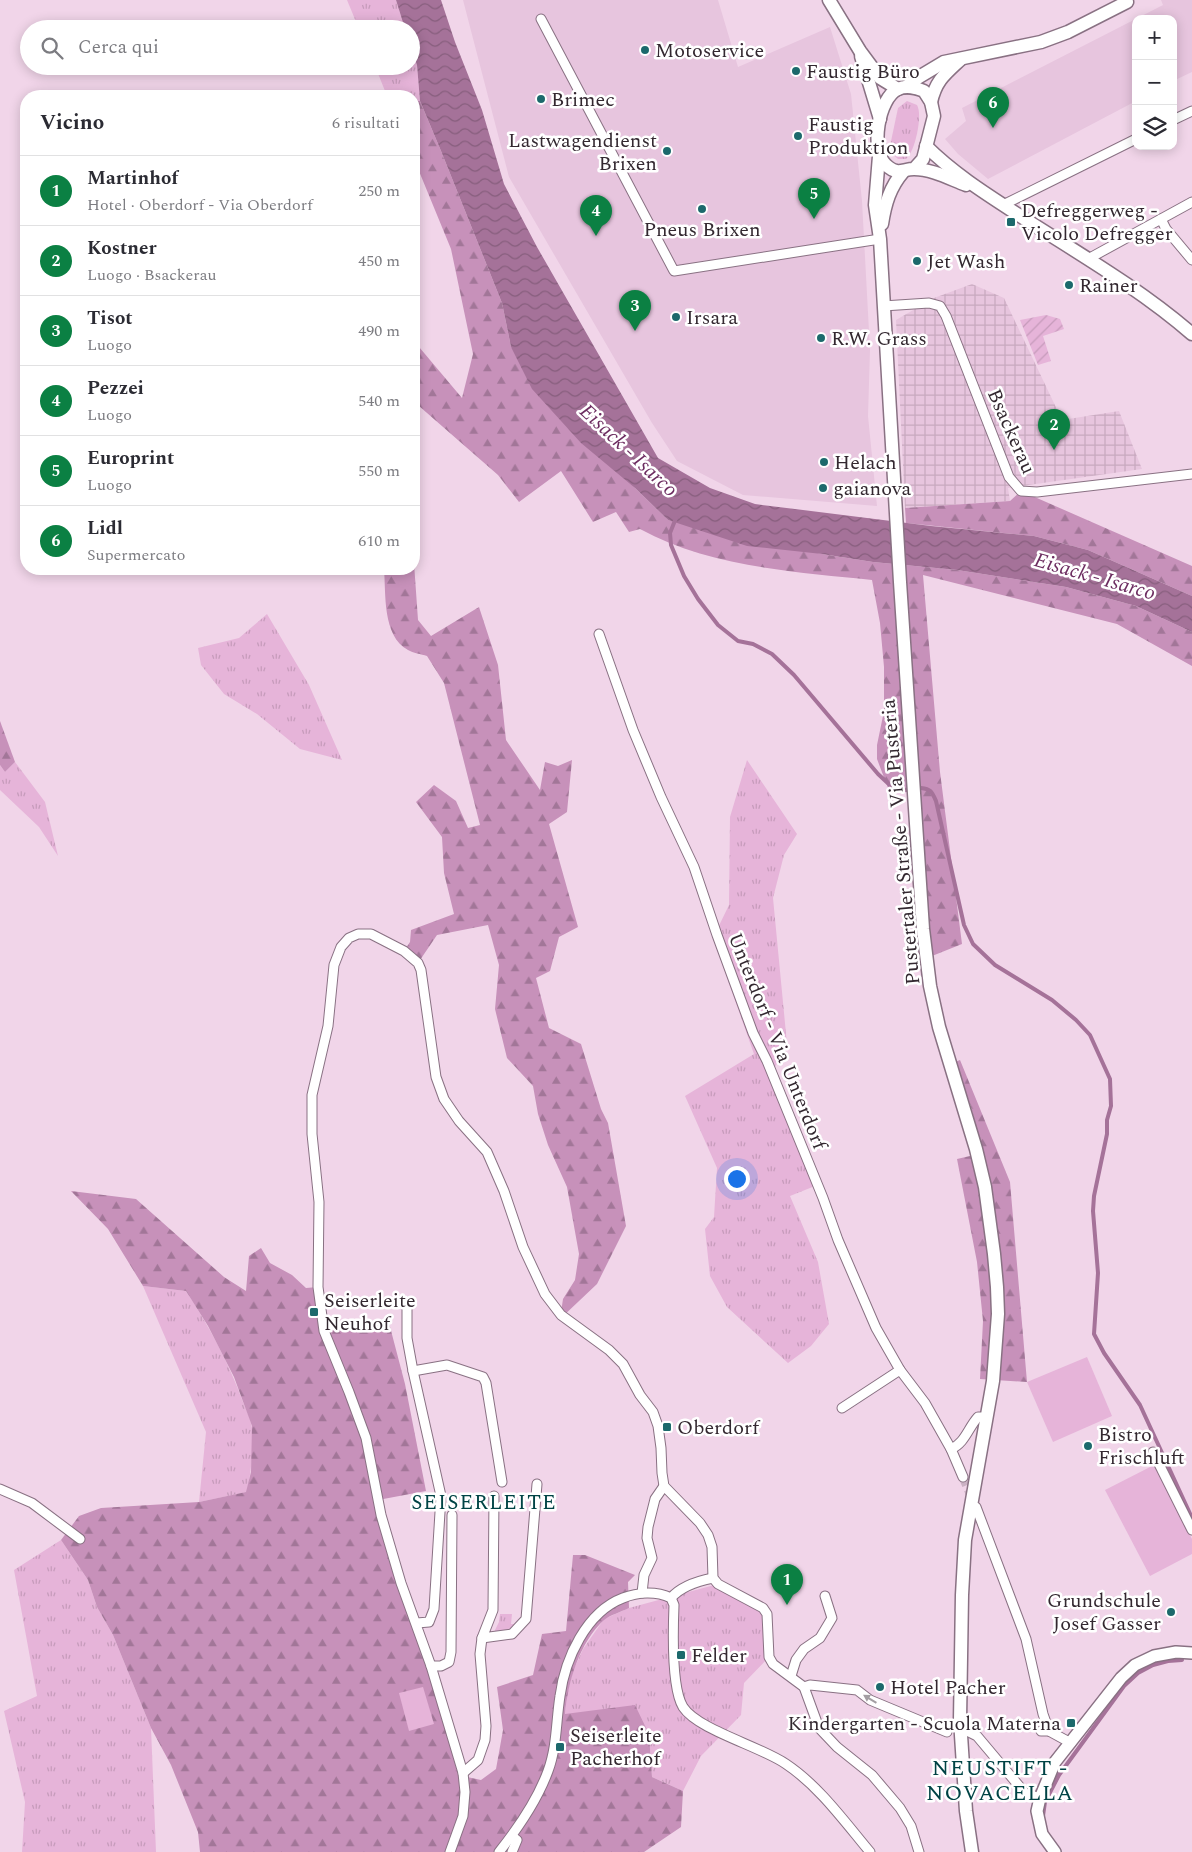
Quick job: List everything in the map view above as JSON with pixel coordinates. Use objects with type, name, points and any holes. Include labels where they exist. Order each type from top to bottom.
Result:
[{"type":"main road","points":[[829,0],[860,52],[880,78],[902,88],[915,88],[924,92],[931,102],[934,116],[923,159],[908,170]]},
{"type":"main road","points":[[979,190],[936,173],[893,170],[885,164],[879,156],[877,142],[883,105],[889,96],[944,62],[1041,42],[1068,32],[1127,2]]},
{"type":"main road","points":[[860,52],[880,121]]},
{"type":"main road","points":[[931,102],[934,89],[940,79],[961,59]]},
{"type":"main road","points":[[926,146],[979,190],[1088,260],[1172,317],[1192,334]]},
{"type":"main road","name":"Pustertaler Straße - Via Pusteria","points":[[879,156],[875,204],[880,238],[894,490],[922,916],[930,986],[939,1027],[976,1149],[985,1187],[994,1254],[998,1314],[993,1381],[965,1540],[962,1595],[960,1720],[966,1811],[972,1852]]},
{"type":"main road","name":"Pustertaler Straße - Via Pusteria","points":[[880,238],[885,206],[891,188],[908,170]]},
{"type":"street","points":[[541,19],[674,271],[880,238]]},
{"type":"street","points":[[1177,118],[1192,111]]},
{"type":"street","points":[[1003,205],[1132,141]]},
{"type":"street","points":[[1088,260],[1192,202]]},
{"type":"street","points":[[1161,219],[1166,229],[1192,260]]},
{"type":"street","name":"Bsackerau","points":[[883,306],[929,303],[940,306],[946,316],[1010,477],[1021,491],[1037,492],[1192,474]]},
{"type":"street","name":"Unterdorf - Via Unterdorf","points":[[599,634],[661,797],[694,867],[753,1033],[771,1070],[855,1284],[876,1328],[900,1370],[925,1403],[951,1449],[963,1478]]},
{"type":"street","points":[[450,1852],[463,1816],[466,1792],[462,1773],[432,1666],[401,1583],[381,1515],[366,1438],[324,1331],[319,1306],[317,1258],[319,1202],[312,1134],[312,1095],[328,1026],[334,965],[341,947],[349,938],[358,934],[371,934],[404,951],[418,963],[421,970],[436,1077],[444,1099],[469,1132],[488,1152],[504,1191],[522,1247],[545,1294],[561,1315],[609,1350],[623,1364],[640,1395],[653,1412],[658,1426],[664,1486],[700,1523],[708,1535],[712,1547],[714,1578],[718,1584],[763,1608],[766,1614],[769,1656],[773,1664],[804,1687],[820,1728],[837,1747],[872,1775],[900,1808],[910,1826],[919,1852]]},
{"type":"street","points":[[406,1309],[407,1338],[413,1371],[441,1496],[434,1609],[429,1622],[417,1623]]},
{"type":"street","points":[[413,1371],[447,1365],[483,1377],[486,1383],[502,1482]]},
{"type":"street","points":[[842,1408],[900,1370]]},
{"type":"street","points":[[951,1449],[958,1446],[963,1440],[978,1416],[987,1417]]},
{"type":"street","points":[[1153,1452],[1192,1530]]},
{"type":"street","points":[[482,1638],[512,1634],[526,1619],[537,1484]]},
{"type":"street","points":[[642,1593],[644,1576],[652,1558],[647,1538],[648,1527],[655,1500],[664,1486]]},
{"type":"street","points":[[0,1489],[32,1503],[80,1540]]},
{"type":"street","points":[[462,1773],[478,1760],[485,1740],[486,1726],[480,1654],[482,1638],[493,1610],[494,1496]]},
{"type":"street","points":[[976,1507],[1026,1639],[1045,1731],[1071,1743]]},
{"type":"street","points":[[432,1666],[441,1666],[449,1662],[451,1652],[452,1515]]},
{"type":"street","points":[[671,1598],[691,1584],[714,1578]]},
{"type":"street","points":[[499,1852],[537,1799],[549,1770],[556,1733],[560,1695],[566,1670],[577,1644],[598,1613],[611,1602],[642,1593],[664,1595],[671,1598],[674,1605],[673,1655],[678,1692],[682,1706],[690,1717],[755,1747],[786,1764],[819,1792],[870,1852]]},
{"type":"street","points":[[791,1676],[796,1660],[804,1649],[820,1638],[832,1618],[825,1596]]},
{"type":"street","points":[[1055,1852],[1042,1834],[1037,1811],[1040,1798],[1055,1762],[1120,1678],[1135,1665],[1154,1656],[1176,1652],[1192,1653]]},
{"type":"street","points":[[804,1687],[810,1684],[857,1690],[870,1700],[947,1732]]},
{"type":"street","points":[[969,1732],[977,1736],[1025,1793],[1040,1798]]},
{"type":"street","points":[[512,1836],[517,1840],[512,1852]]},
{"type":"shaded area","points":[[463,0],[718,0],[738,67],[830,27],[851,94],[862,201],[870,350],[868,416],[877,506],[743,495],[677,461],[652,423],[509,177]]},
{"type":"shaded area","points":[[1161,0],[1192,0],[1192,72],[1177,79],[1177,15],[1143,15],[1163,5]]},
{"type":"shaded area","points":[[1132,21],[1132,103],[988,179],[958,154],[945,139],[966,121],[962,108]]},
{"type":"shaded area","points":[[972,284],[1004,298],[1062,420],[1119,411],[1142,469],[1008,488],[1010,501],[905,508],[896,320],[934,298]]},
{"type":"green space","points":[[347,0],[396,0],[402,20],[355,20]]},
{"type":"green space","points":[[379,75],[418,75],[419,90],[385,90]]},
{"type":"green space","points":[[420,101],[502,303],[511,347],[635,488],[668,520],[822,554],[873,562],[957,570],[1066,587],[1136,606],[1192,632],[1192,666],[1117,624],[923,575],[940,772],[962,944],[932,956],[913,791],[901,793],[888,788],[877,759],[877,745],[884,711],[884,667],[880,623],[872,580],[753,566],[723,560],[667,542],[640,529],[629,532],[616,512],[593,522],[561,471],[519,502],[498,475],[420,407],[420,348],[462,398],[473,354],[451,249],[420,174]]},
{"type":"green space","points":[[907,101],[917,105],[919,125],[909,155],[906,159],[898,159],[891,153],[890,146],[898,108]]},
{"type":"green space","points":[[1046,315],[1060,319],[1064,329],[1043,336],[1051,361],[1038,365],[1020,320]]},
{"type":"green space","points":[[1021,491],[1192,566],[1192,596],[1088,550],[1034,536],[906,523],[905,508],[1010,501]]},
{"type":"green space","points":[[384,575],[415,575],[418,620],[431,636],[479,607],[498,665],[506,740],[540,790],[545,762],[558,766],[572,760],[567,812],[549,824],[578,927],[559,937],[550,971],[536,978],[549,1028],[581,1044],[601,1109],[608,1123],[626,1226],[597,1284],[560,1319],[563,1299],[575,1280],[579,1254],[567,1187],[548,1145],[538,1114],[533,1086],[507,1058],[495,1009],[499,965],[488,925],[437,935],[418,963],[404,951],[410,942],[411,930],[454,914],[444,873],[442,837],[416,802],[434,785],[456,801],[468,828],[480,825],[444,683],[427,656],[410,651],[394,635],[387,613]]},
{"type":"green space","points":[[267,614],[309,685],[342,760],[300,749],[257,714],[224,694],[201,665],[198,648],[239,638]]},
{"type":"green space","points":[[0,721],[15,762],[5,772],[0,765]]},
{"type":"green space","points":[[747,760],[797,834],[784,855],[773,898],[787,1044],[774,1069],[820,1184],[790,1196],[818,1262],[829,1324],[811,1346],[788,1363],[727,1307],[710,1276],[705,1229],[714,1217],[717,1168],[685,1096],[754,1054],[713,938],[729,905],[730,817]]},
{"type":"green space","points":[[15,762],[45,802],[58,856],[39,827],[0,790],[0,765],[5,772]]},
{"type":"green space","points":[[960,1060],[1010,1182],[1027,1382],[980,1379],[983,1321],[977,1262],[957,1159],[983,1153],[971,1107],[955,1062]]},
{"type":"green space","points":[[71,1191],[136,1199],[224,1277],[246,1291],[249,1256],[261,1248],[270,1263],[292,1275],[306,1288],[318,1287],[324,1331],[389,1323],[405,1384],[426,1491],[378,1500],[431,1666],[458,1775],[481,1780],[496,1769],[503,1730],[497,1687],[533,1675],[542,1634],[566,1631],[573,1555],[585,1555],[635,1575],[628,1582],[629,1608],[604,1620],[595,1629],[581,1651],[572,1676],[565,1714],[635,1705],[649,1734],[652,1777],[683,1791],[681,1827],[644,1852],[200,1852],[198,1832],[171,1765],[151,1728],[113,1635],[97,1607],[88,1580],[61,1540],[79,1516],[101,1508],[199,1502],[246,1492],[251,1472],[252,1426],[234,1377],[208,1326],[186,1291],[143,1286],[108,1229]]},
{"type":"green space","points":[[143,1286],[186,1291],[218,1345],[250,1418],[253,1436],[247,1492],[199,1502],[206,1432]]},
{"type":"green space","points":[[1087,1357],[1112,1416],[1053,1442],[1027,1382]]},
{"type":"green space","points":[[1154,1465],[1192,1539],[1192,1554],[1150,1576],[1105,1490]]},
{"type":"green space","points":[[61,1540],[88,1580],[97,1607],[113,1635],[151,1728],[156,1852],[22,1852],[25,1802],[4,1711],[37,1696],[14,1570]]},
{"type":"green space","points":[[718,1584],[763,1608],[769,1657],[744,1683],[741,1715],[701,1756],[683,1791],[652,1777],[649,1734],[565,1714],[567,1695],[573,1671],[583,1649],[604,1619],[629,1608]]},
{"type":"green space","points":[[500,1614],[512,1614],[511,1624],[516,1624],[510,1631],[493,1634],[499,1622]]},
{"type":"green space","points":[[423,1687],[434,1724],[409,1731],[399,1693]]},
{"type":"water","name":"Eisack - Isarco","points":[[396,0],[441,0],[455,42],[482,110],[504,184],[537,247],[658,458],[710,488],[755,504],[931,526],[1034,536],[1088,550],[1192,596],[1192,632],[1136,606],[1066,587],[957,570],[873,562],[822,554],[747,546],[668,520],[635,488],[581,443],[532,389],[511,347],[502,303],[420,101],[418,75],[420,75],[420,20],[402,20]]},
{"type":"waterway","points":[[676,518],[670,533],[671,545],[684,576],[698,599],[718,625],[738,641],[753,644],[772,654],[794,675],[878,774],[892,787],[906,790]]},
{"type":"waterway","points":[[921,788],[931,792],[936,801],[964,925],[973,944],[995,965],[1052,1000],[1076,1020],[1090,1035],[1110,1079],[1111,1106],[1107,1120],[1107,1134],[1094,1196],[1093,1211],[1098,1273],[1094,1334],[1104,1353],[1140,1405],[1192,1518]]},
{"type":"waterway","points":[[1043,1816],[1045,1802],[1059,1775],[1124,1686],[1138,1673],[1153,1665],[1182,1660]]},
{"type":"tunnel","points":[[963,1477],[972,1498]]},
{"type":"place","name":"Motoservice","points":[[645,50]]},
{"type":"place","name":"Faustig Büro","points":[[796,71]]},
{"type":"place","name":"Brimec","points":[[541,99]]},
{"type":"place","name":"Lidl","points":[[993,128]]},
{"type":"place","name":"Faustig Produktion","points":[[798,136]]},
{"type":"place","name":"Lastwagendienst Brixen","points":[[667,151]]},
{"type":"place","name":"Pneus Brixen","points":[[702,209]]},
{"type":"place","name":"Europrint","points":[[814,219]]},
{"type":"place","name":"Defreggerweg - Vicolo Defregger","points":[[1011,222]]},
{"type":"place","name":"Pezzei","points":[[596,236]]},
{"type":"place","name":"Jet Wash","points":[[917,261]]},
{"type":"place","name":"Rainer","points":[[1069,285]]},
{"type":"place","name":"Irsara","points":[[676,317]]},
{"type":"place","name":"Tisot","points":[[635,331]]},
{"type":"place","name":"R.W. Grass","points":[[821,338]]},
{"type":"place","name":"Kostner","points":[[1054,450]]},
{"type":"place","name":"Helach","points":[[824,462]]},
{"type":"place","name":"gaianova","points":[[823,488]]},
{"type":"place","name":"Seiserleite Neuhof","points":[[314,1312]]},
{"type":"place","name":"Oberdorf","points":[[667,1427]]},
{"type":"place","name":"Bistro Frischluft","points":[[1088,1446]]},
{"type":"place","name":"Martinhof","points":[[787,1605]]},
{"type":"place","name":"Grundschule Josef Gasser","points":[[1171,1612]]},
{"type":"place","name":"Felder","points":[[681,1655]]},
{"type":"place","name":"Hotel Pacher","points":[[880,1687]]},
{"type":"place","name":"Kindergarten - Scuola Materna","points":[[1071,1723]]},
{"type":"place","name":"Seiserleite Pacherhof","points":[[560,1747]]},
{"type":"district","name":"SEISERLEITE","points":[[484,1502]]},
{"type":"district","name":"NEUSTIFT - NOVACELLA","points":[[1000,1780]]}]
